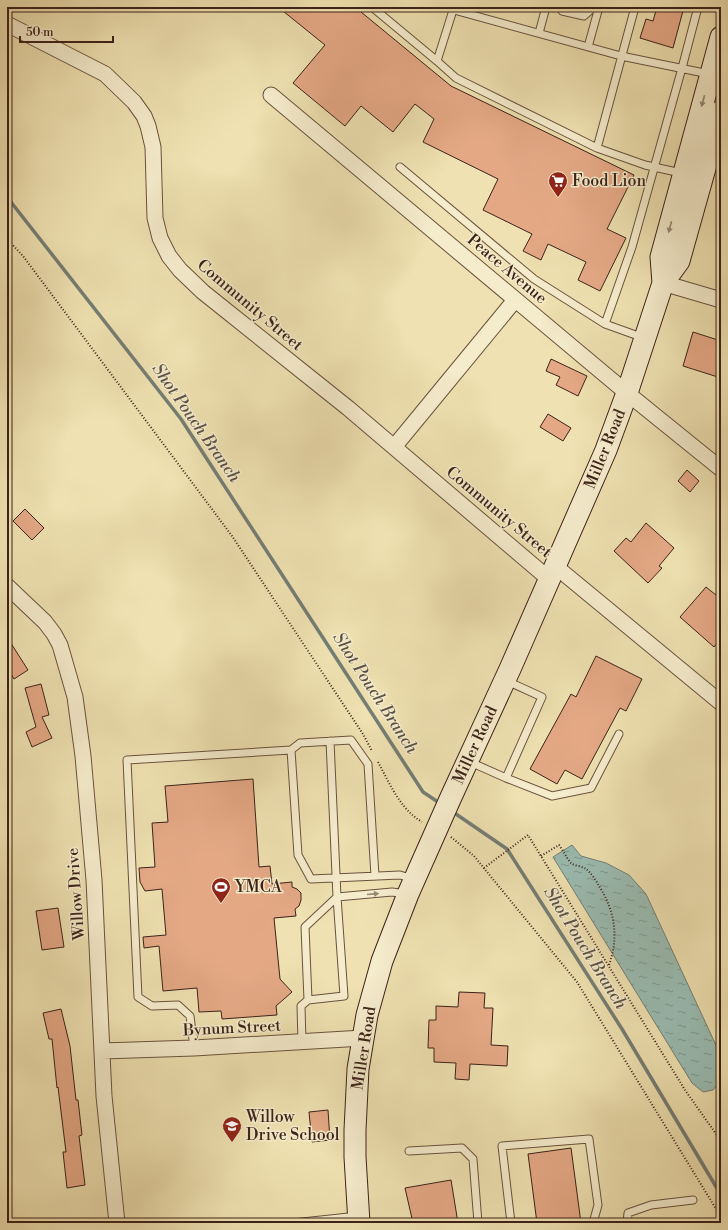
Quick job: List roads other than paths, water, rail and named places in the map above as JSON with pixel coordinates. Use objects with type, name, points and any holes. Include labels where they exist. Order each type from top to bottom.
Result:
[{"type":"main road","name":"Miller Road","points":[[358,1220],[355,1171],[355,1130],[358,1069],[367,1015],[382,961],[436,828],[505,680],[606,450],[627,393],[663,283],[679,261],[693,176],[721,37]]},
{"type":"main road","name":"Miller Road","points":[[693,176],[721,111]]},
{"type":"street","name":"Community Street","points":[[7,24],[105,74],[134,102],[144,116],[154,147],[155,218],[160,238],[169,256],[180,270],[203,292],[348,408],[394,447],[721,704]]},
{"type":"street","name":"Peace Avenue","points":[[271,95],[515,300],[721,469]]},
{"type":"street","points":[[663,283],[721,300]]},
{"type":"street","points":[[394,447],[515,300]]},
{"type":"street","name":"Willow Drive","points":[[7,586],[45,622],[54,634],[60,645],[75,697],[84,756],[94,880],[104,1096],[117,1223]]},
{"type":"street","points":[[705,690],[721,688]]},
{"type":"street","name":"Bynum Street","points":[[102,1051],[194,1048],[363,1038]]},
{"type":"lane","points":[[372,7],[456,78],[597,148],[655,167],[693,176]]},
{"type":"lane","points":[[539,33],[546,7]]},
{"type":"lane","points":[[560,7],[562,11],[584,16],[594,7]]},
{"type":"lane","points":[[588,47],[599,7]]},
{"type":"lane","points":[[597,148],[635,7]]},
{"type":"lane","points":[[605,324],[632,246],[698,7]]},
{"type":"lane","points":[[437,62],[454,8],[621,56],[713,75]]},
{"type":"lane","points":[[400,167],[534,280],[605,324],[645,338]]},
{"type":"lane","points":[[505,680],[542,697],[506,778]]},
{"type":"lane","points":[[467,761],[552,796],[591,788],[619,734]]},
{"type":"lane","points":[[194,1048],[190,1016],[178,1005],[152,1006],[138,997],[127,760],[291,750],[300,743],[351,740],[368,764],[375,876]]},
{"type":"lane","points":[[302,1042],[301,1006],[308,1000],[344,996],[337,897],[330,742]]},
{"type":"lane","points":[[291,750],[298,855],[311,879],[400,874],[412,887],[392,892],[337,897],[305,927],[308,1000]]},
{"type":"lane","points":[[511,1223],[502,1146],[589,1139],[598,1205],[593,1223]]},
{"type":"lane","points":[[409,1151],[462,1148],[473,1159],[478,1223]]},
{"type":"lane","points":[[626,1223],[628,1213],[651,1205],[692,1200]]},
{"type":"lane","points":[[293,1223],[358,1220]]},
{"type":"water","points":[[572,845],[581,856],[606,863],[629,875],[646,894],[721,1056],[721,1080],[713,1090],[703,1092],[692,1083],[553,857]]},
{"type":"waterway","name":"Shot Pouch Branch","points":[[7,197],[181,419],[423,792],[441,804]]},
{"type":"waterway","name":"Shot Pouch Branch","points":[[453,812],[507,849],[622,1029],[721,1195]]},
{"type":"place","name":"Food Lion","points":[[558,198]]},
{"type":"place","name":"YMCA","points":[[221,904]]},
{"type":"place","name":"Willow Drive School","points":[[232,1143]]}]
